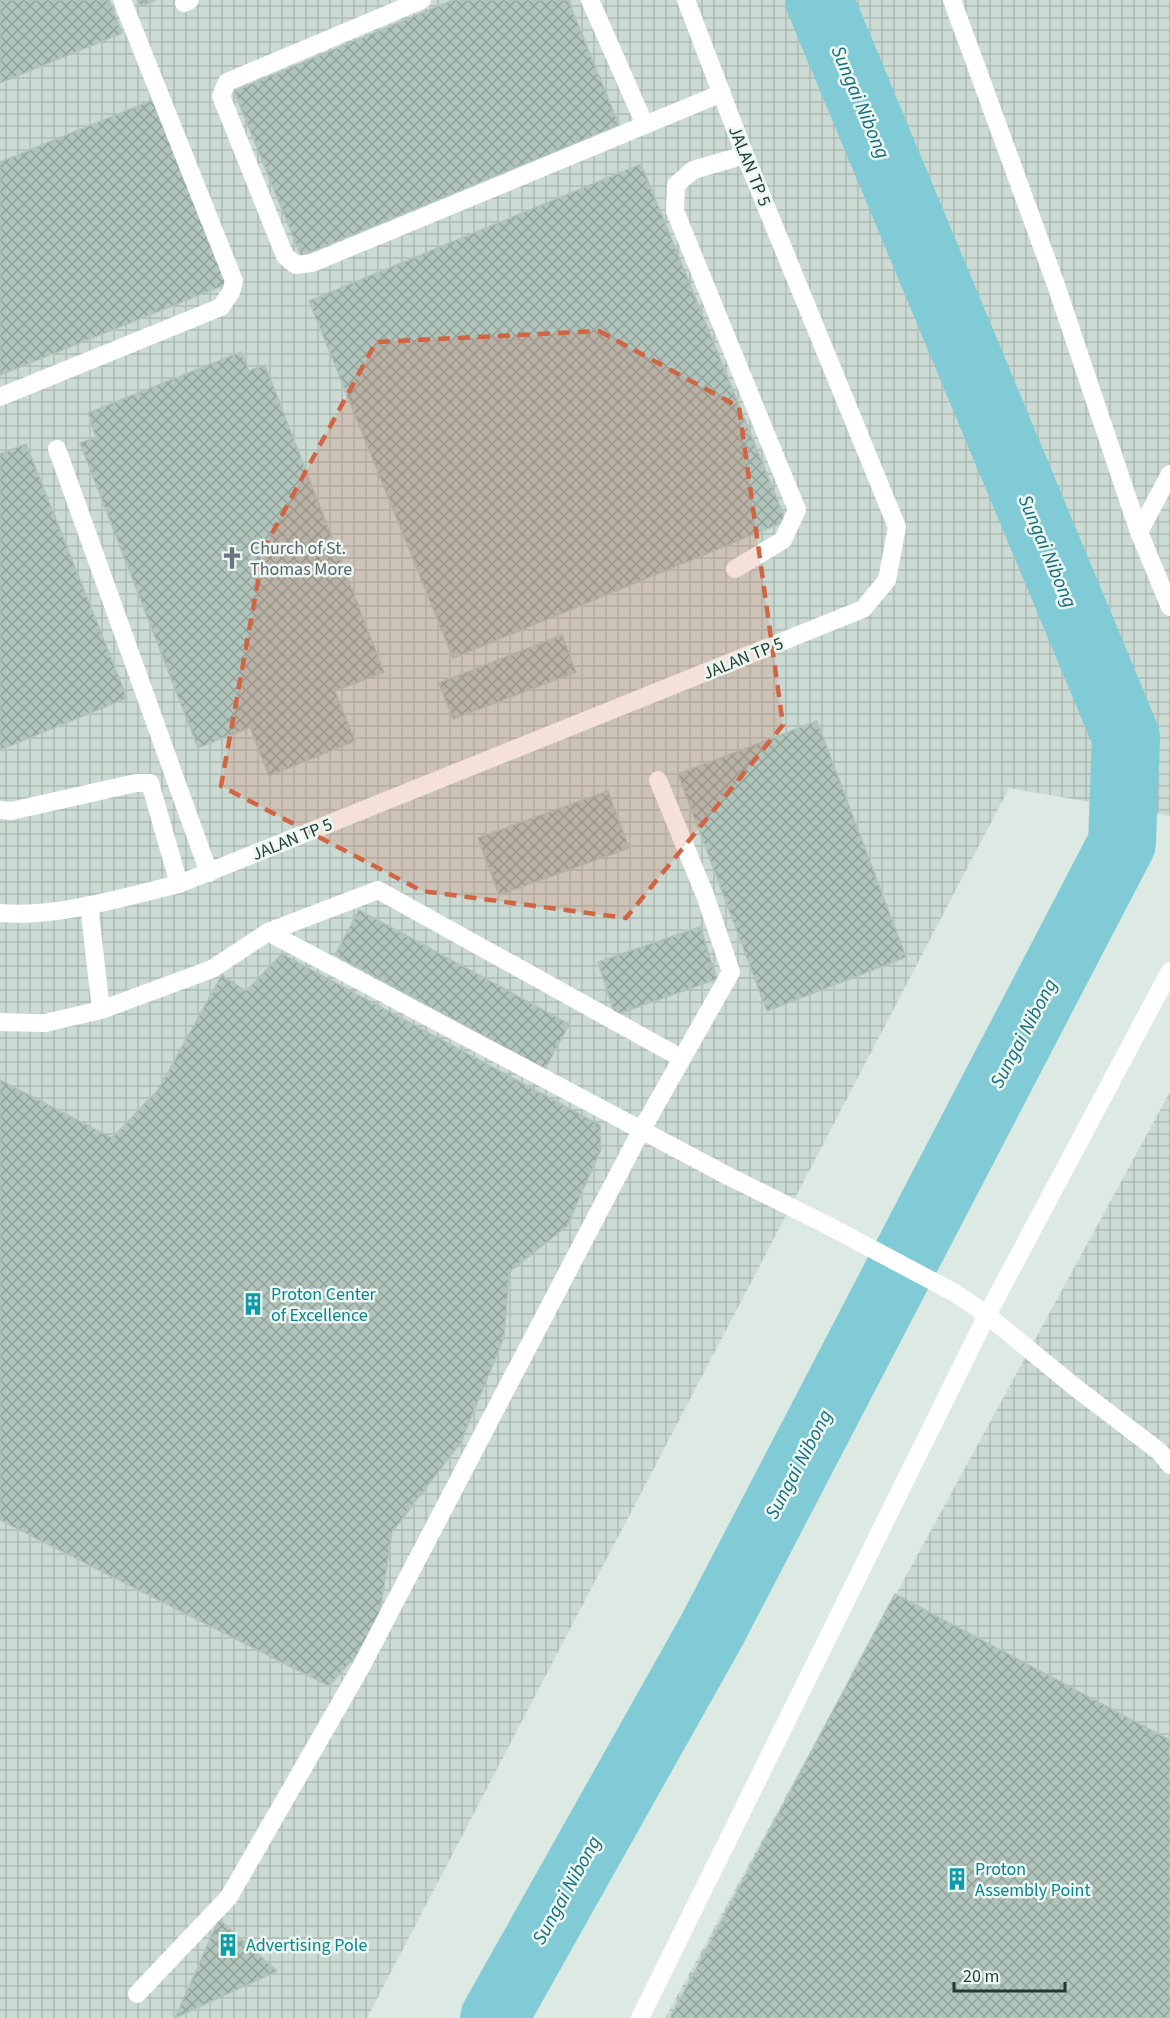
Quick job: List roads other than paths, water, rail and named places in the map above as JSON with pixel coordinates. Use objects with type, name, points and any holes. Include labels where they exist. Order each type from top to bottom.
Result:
[{"type":"street","points":[[0,397],[221,307],[231,292],[234,281],[122,0]]},
{"type":"street","points":[[422,0],[227,82],[221,96],[285,256],[296,265],[312,264],[722,93]]},
{"type":"street","points":[[590,0],[645,125]]},
{"type":"street","name":"JALAN TP 5","points":[[0,913],[17,914],[89,906],[178,885],[863,609],[887,580],[897,527],[745,155],[686,0]]},
{"type":"street","points":[[952,0],[1056,285],[1139,532],[1170,607]]},
{"type":"street","points":[[735,569],[783,540],[796,510],[675,211],[676,185],[693,170],[745,155]]},
{"type":"street","points":[[57,448],[209,873]]},
{"type":"street","points":[[1139,532],[1170,474]]},
{"type":"street","points":[[137,1994],[230,1897],[361,1667],[641,1131],[731,972],[705,895],[658,780]]},
{"type":"street","points":[[0,810],[11,811],[136,783],[150,783],[178,885]]},
{"type":"street","points":[[0,1022],[45,1023],[101,1010],[212,969],[268,932],[378,891],[681,1058]]},
{"type":"street","points":[[89,906],[101,1010]]},
{"type":"street","points":[[268,932],[641,1131],[955,1293],[987,1315],[1076,1388],[1160,1452],[1170,1465]]},
{"type":"street","points":[[640,2018],[987,1315],[1170,971]]},
{"type":"waterway","name":"Sungai Nibong","points":[[494,2018],[711,1632],[1122,843],[1126,737],[819,0]]},
{"type":"place","name":"Church of St. Thomas More","points":[[232,558]]},
{"type":"place","name":"Proton Center of Excellence","points":[[253,1304]]},
{"type":"place","name":"Proton Assembly Point","points":[[957,1879]]},
{"type":"place","name":"Advertising Pole","points":[[228,1945]]}]
